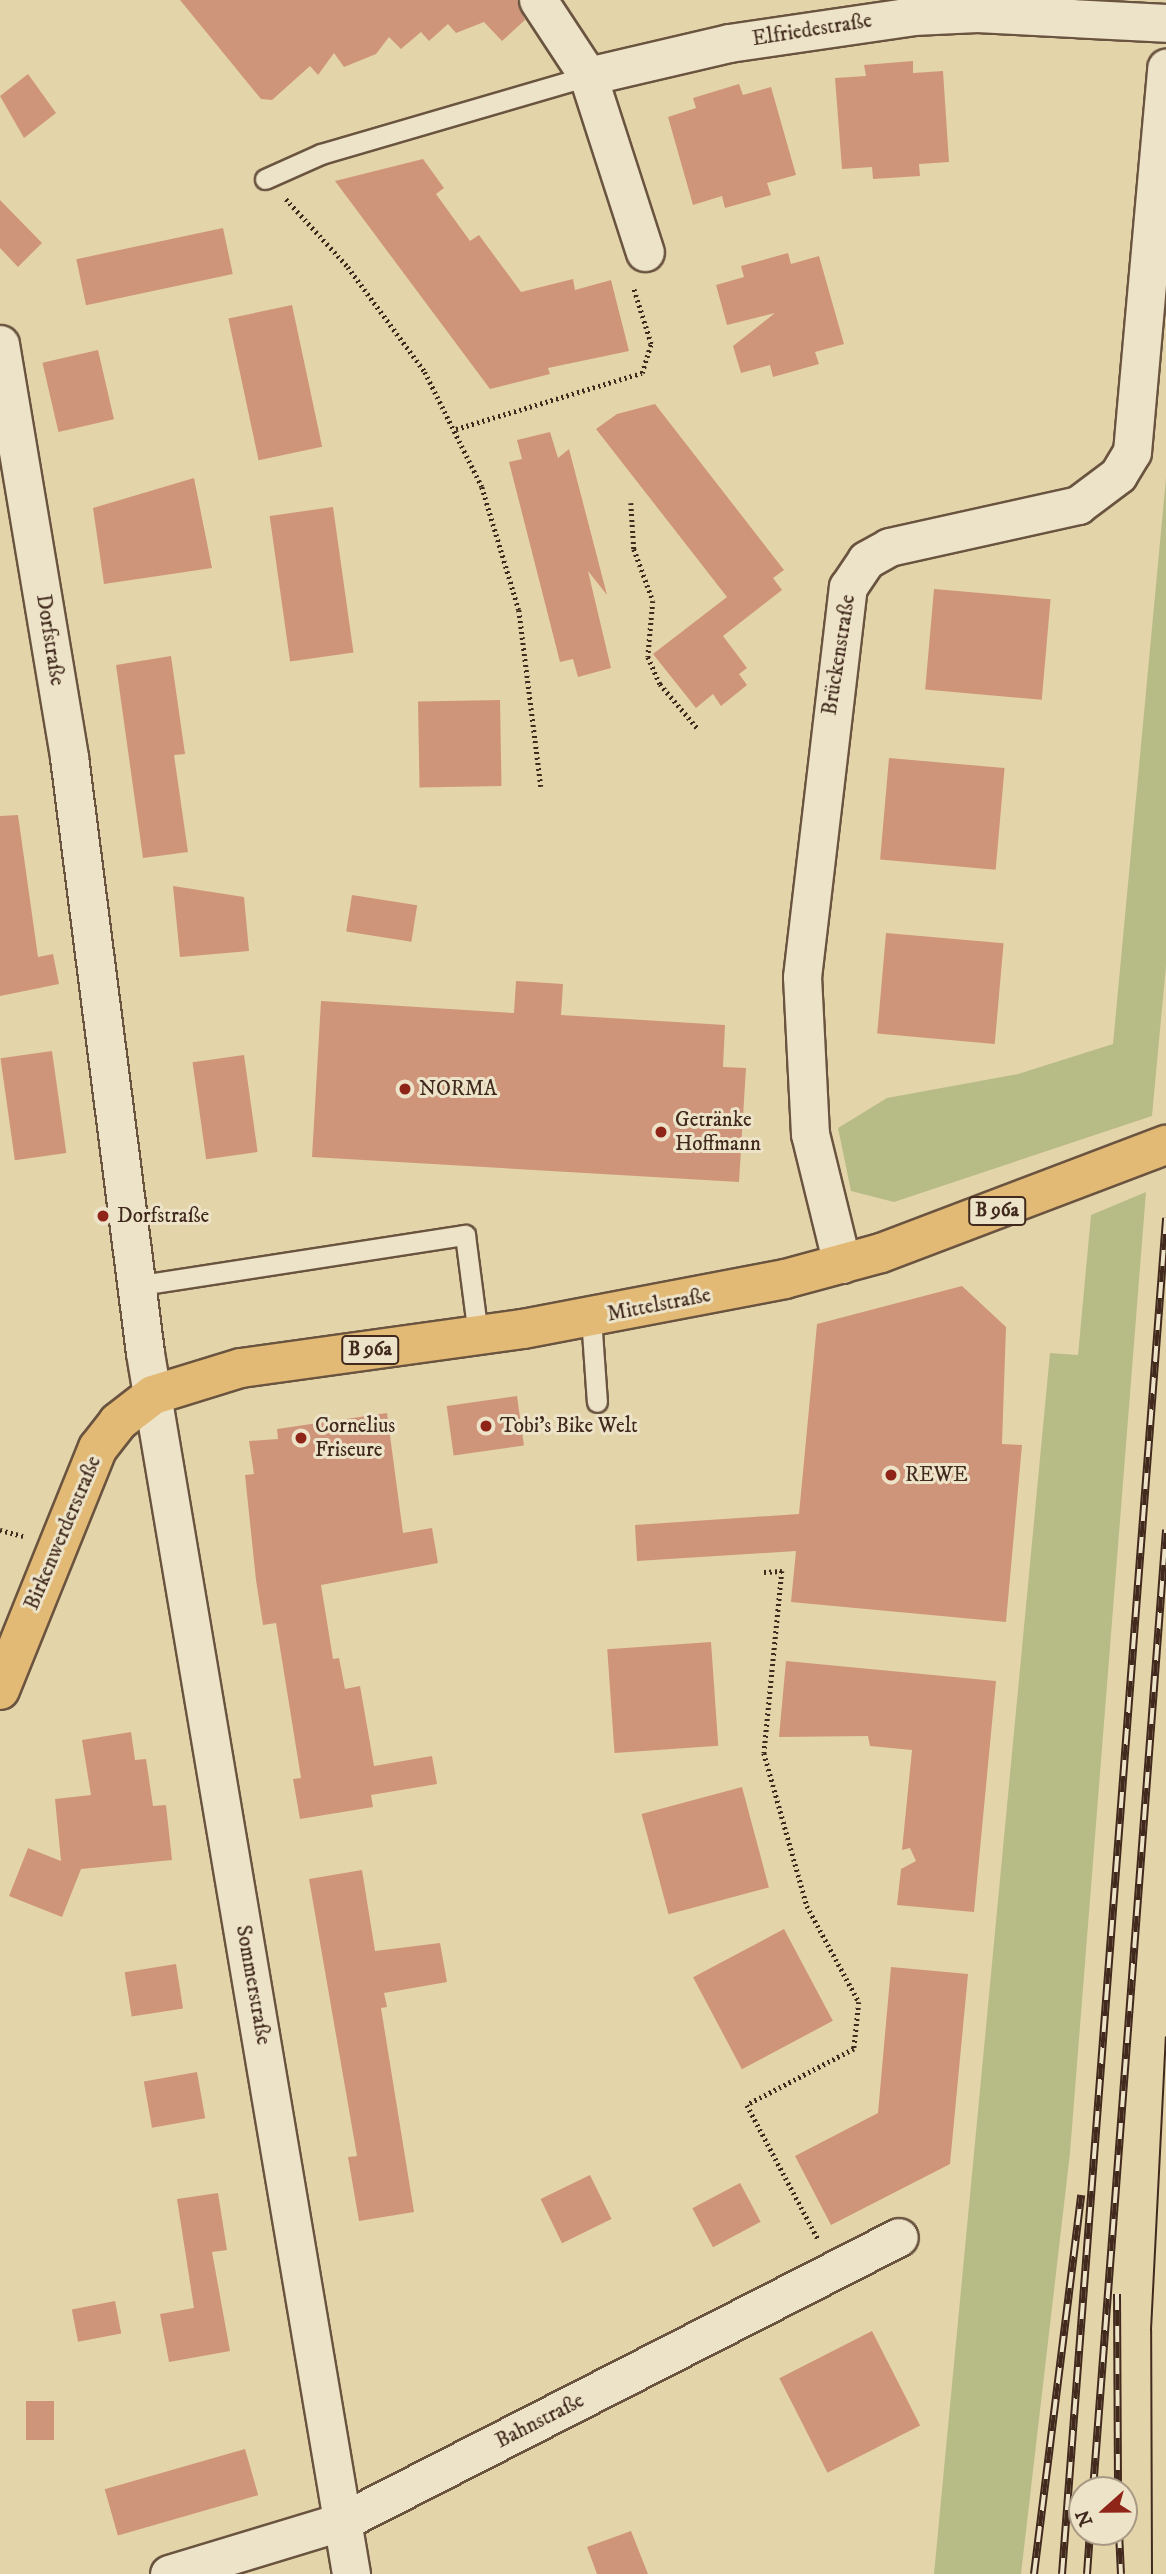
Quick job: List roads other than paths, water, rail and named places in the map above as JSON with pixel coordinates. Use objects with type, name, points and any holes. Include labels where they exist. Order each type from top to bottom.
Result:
[{"type":"main road","name":"Mittelstraße","points":[[153,1395],[241,1368],[591,1317],[842,1264],[1158,1149]]},
{"type":"main road","name":"Birkenwerderstraße","points":[[0,1690],[94,1456],[118,1422],[153,1395]]},
{"type":"street","points":[[538,0],[589,76],[645,253]]},
{"type":"street","name":"Elfriedestraße","points":[[589,76],[729,43],[913,16],[977,13],[1166,23]]},
{"type":"street","name":"Brückenstraße","points":[[842,1264],[810,1134],[802,977],[848,587],[866,560],[889,547],[1078,505],[1118,475],[1132,452],[1166,68]]},
{"type":"street","name":"Dorfstraße","points":[[0,344],[76,806],[135,1286],[153,1395]]},
{"type":"street","name":"Sommerstraße","points":[[153,1395],[351,2574]]},
{"type":"street","name":"Bahnstraße","points":[[169,2574],[343,2521],[899,2237]]},
{"type":"lane","points":[[265,179],[321,154],[589,76]]},
{"type":"lane","points":[[135,1286],[465,1235],[478,1335]]},
{"type":"lane","points":[[591,1317],[597,1402]]},
{"type":"tram line","points":[[1152,2574],[1151,2330],[1166,2037]]},
{"type":"railway","points":[[1062,2574],[1166,1218]]},
{"type":"railway","points":[[1094,2476],[1166,1530]]},
{"type":"railway","points":[[1034,2574],[1081,2195]]},
{"type":"railway","points":[[1117,2294],[1118,2476]]},
{"type":"railway","points":[[1087,2574],[1089,2546]]},
{"type":"railway","points":[[1120,2546],[1121,2574]]},
{"type":"place","name":"NORMA","points":[[405,1089]]},
{"type":"place","name":"Getränke Hoffmann","points":[[661,1132]]},
{"type":"place","name":"Dorfstraße","points":[[103,1216]]},
{"type":"place","name":"Tobi's Bike Welt","points":[[486,1426]]},
{"type":"place","name":"Cornelius Friseure","points":[[301,1438]]},
{"type":"place","name":"REWE","points":[[891,1475]]}]
